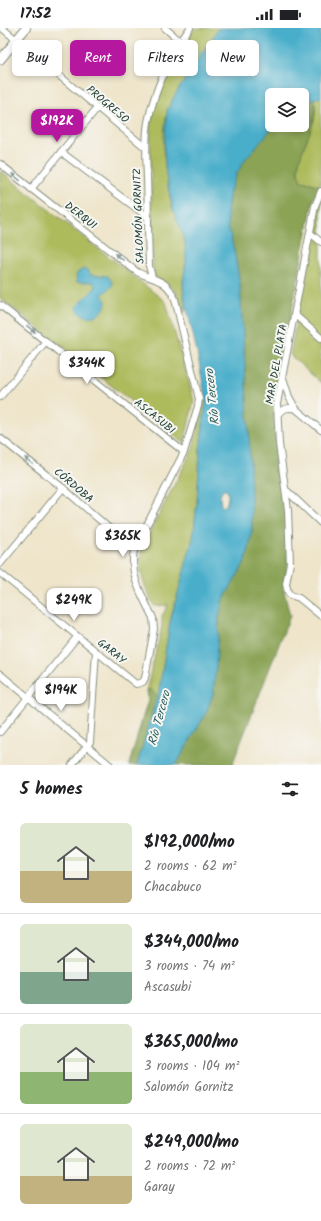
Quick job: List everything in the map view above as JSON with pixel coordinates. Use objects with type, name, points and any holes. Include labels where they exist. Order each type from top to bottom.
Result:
[{"type":"main road","points":[[17,40],[26,28]]},
{"type":"main road","points":[[0,60],[12,46]]},
{"type":"street","name":"PROGRESO","points":[[2,28],[17,40]]},
{"type":"street","points":[[165,28],[179,40]]},
{"type":"street","name":"SALOMÓN GORNITZ","points":[[181,40],[190,28]]},
{"type":"street","name":"PROGRESO","points":[[59,76],[146,148]]},
{"type":"street","name":"SALOMÓN GORNITZ","points":[[136,684],[143,682],[145,678],[154,624],[153,618],[133,574],[132,561],[134,550],[184,452],[198,406],[198,393],[175,299],[167,285],[152,277],[149,266],[146,148],[148,122],[164,76]]},
{"type":"street","points":[[31,189],[96,108]]},
{"type":"street","points":[[61,152],[148,217]]},
{"type":"street","name":"DERQUI","points":[[0,164],[137,272],[152,277]]},
{"type":"street","name":"MAR DEL PLATA","points":[[321,190],[315,206],[277,404],[280,444],[287,491],[290,555],[286,584],[290,595],[299,598],[321,616]]},
{"type":"street","points":[[310,233],[321,242]]},
{"type":"street","name":"ASCASUBI","points":[[0,305],[184,452]]},
{"type":"street","points":[[295,314],[321,338]]},
{"type":"street","points":[[0,397],[46,341]]},
{"type":"street","points":[[282,375],[296,409],[321,430]]},
{"type":"street","points":[[278,414],[287,408],[296,409]]},
{"type":"street","name":"CÓRDOBA","points":[[0,438],[63,488],[134,550]]},
{"type":"street","points":[[0,564],[63,488]]},
{"type":"street","points":[[287,491],[321,524]]},
{"type":"street","name":"GARAY","points":[[0,573],[136,684]]},
{"type":"street","points":[[0,732],[77,637]]},
{"type":"street","points":[[72,765],[90,742],[96,652]]},
{"type":"street","points":[[0,674],[110,765]]},
{"type":"green space","points":[[195,28],[219,28],[211,40],[206,40],[206,48],[198,60],[198,40],[186,40]]},
{"type":"green space","points":[[168,76],[188,76],[171,102],[167,113],[164,141],[167,185],[173,210],[183,235],[185,247],[186,262],[183,281],[183,294],[186,311],[182,312],[174,290],[155,277],[153,270],[150,126],[155,106]]},
{"type":"green space","points":[[321,97],[321,182],[319,186],[300,181],[298,172],[301,154],[314,117],[314,99]]},
{"type":"green space","points":[[314,99],[314,117],[312,126],[301,154],[298,172],[301,181],[319,186],[313,201],[274,404],[274,429],[285,498],[288,563],[283,587],[290,616],[232,765],[176,765],[206,713],[213,694],[219,618],[222,602],[244,564],[249,549],[252,530],[249,434],[240,285],[228,226],[227,210],[230,191],[237,173],[246,158],[269,132],[309,132],[309,102]]},
{"type":"green space","points":[[0,171],[166,302],[194,401],[184,443],[0,298]]},
{"type":"green space","points":[[321,199],[321,383],[290,355],[318,204]]},
{"type":"green space","points":[[206,401],[200,449],[193,538],[170,622],[159,691],[137,765],[129,765],[148,700],[147,687],[162,626],[162,616],[168,605],[154,606],[147,591],[141,571],[142,547],[193,449],[203,402]]},
{"type":"green space","points":[[147,689],[153,692],[157,698],[137,765],[129,765],[148,700]]},
{"type":"water","name":"Río Tercero","points":[[219,28],[321,28],[321,97],[309,102],[309,88],[265,88],[265,132],[269,132],[246,158],[237,173],[230,191],[227,210],[228,226],[240,285],[249,434],[252,530],[249,549],[244,564],[222,602],[219,618],[213,694],[206,713],[176,765],[137,765],[159,691],[170,622],[193,538],[200,449],[206,401],[197,352],[184,296],[183,281],[186,261],[185,243],[173,209],[166,175],[164,151],[167,110],[187,76],[198,76],[198,60],[206,48],[206,76],[259,76],[259,40],[211,40]],"holes":[[[223,489],[226,489],[228,493],[226,505],[223,507],[221,505],[220,496]]]},
{"type":"water","points":[[84,269],[88,270],[91,275],[108,276],[112,282],[112,286],[102,295],[106,301],[105,307],[99,314],[89,317],[80,313],[76,308],[96,287],[93,282],[77,282],[76,276],[78,272]]},
{"type":"waterway","points":[[198,52],[202,55]]}]
